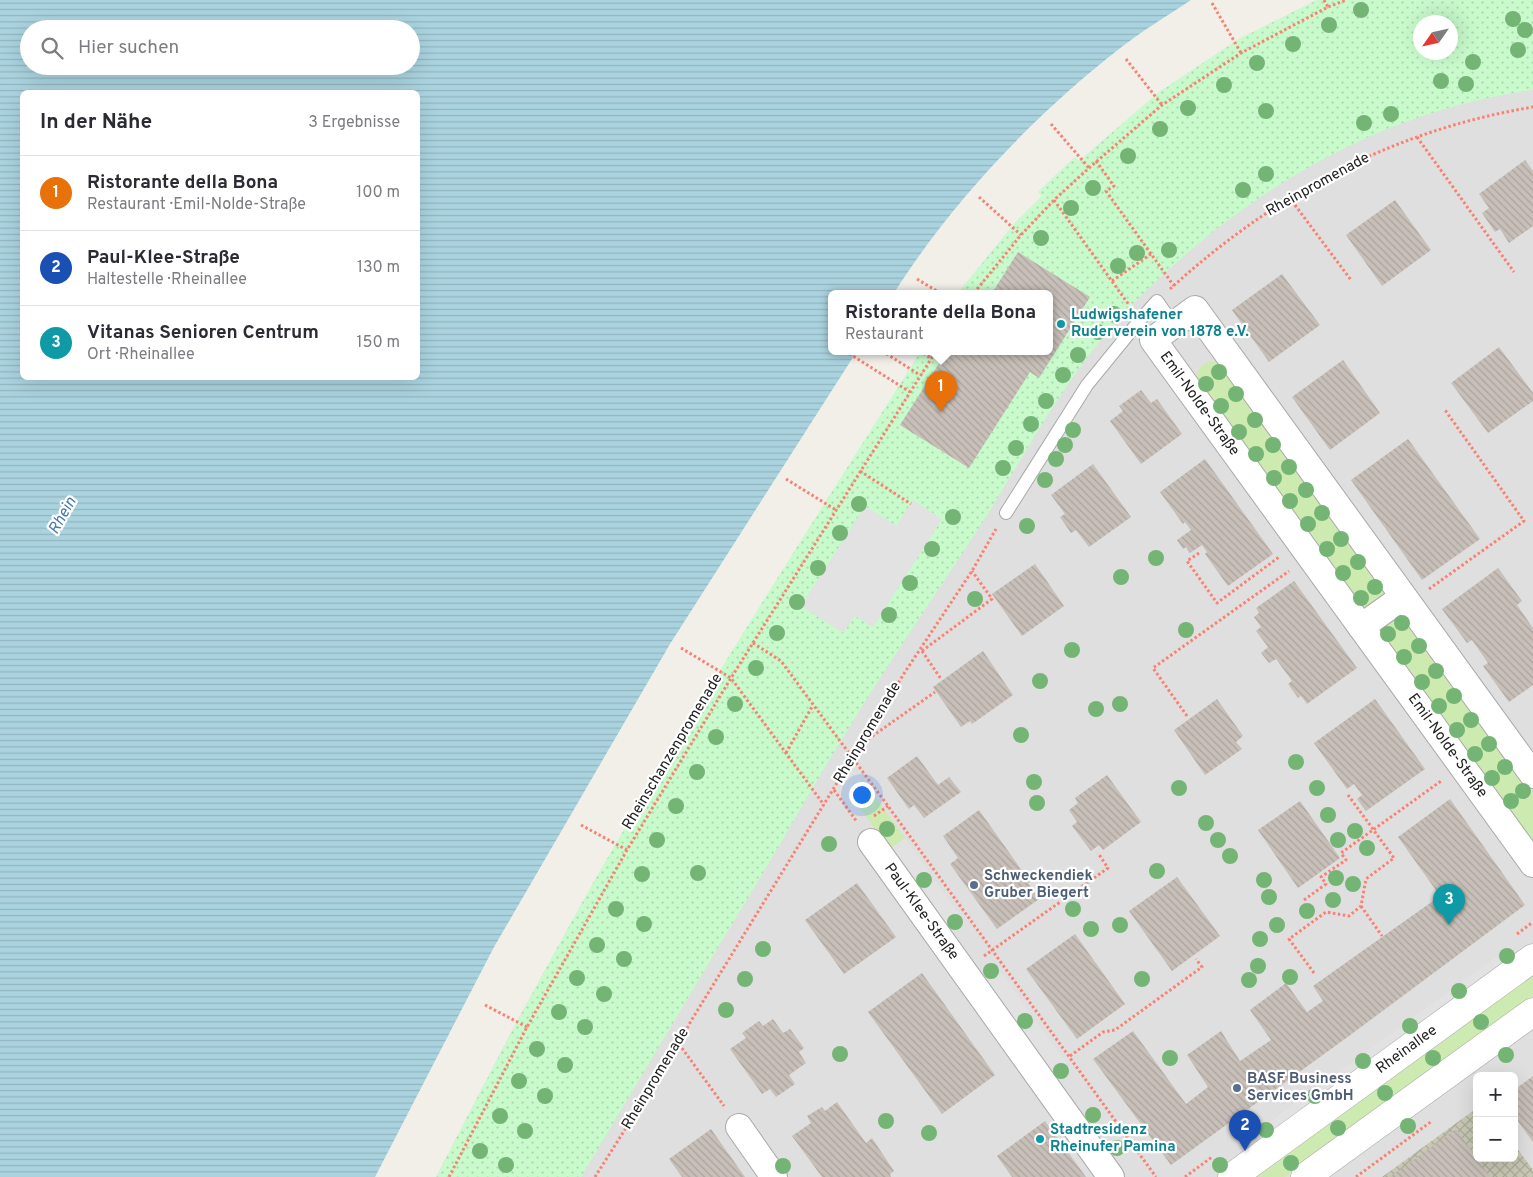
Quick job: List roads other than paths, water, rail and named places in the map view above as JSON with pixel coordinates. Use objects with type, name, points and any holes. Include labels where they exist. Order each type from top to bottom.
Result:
[{"type":"street","name":"Emil-Nolde-Straße","points":[[1533,775],[1195,309],[1153,340],[1533,864]]},
{"type":"street","points":[[1362,627],[1406,600]]},
{"type":"street","name":"Paul-Klee-Straße","points":[[871,842],[1111,1177]]},
{"type":"street","name":"Rheinallee","points":[[1232,1177],[1533,958]]},
{"type":"street","points":[[1305,1177],[1533,1012]]},
{"type":"street","points":[[739,1127],[774,1177]]},
{"type":"lane","points":[[1006,513],[1086,385],[1157,301],[1174,325]]},
{"type":"water","name":"Rhein","points":[[0,0],[1191,0],[1119,49],[1025,131],[941,226],[896,290],[828,290],[828,355],[854,355],[670,644],[494,947],[375,1177],[0,1177]]},
{"type":"place","name":"Ludwigshafener Ruderverein von 1878 e.V.","points":[[1061,324]]},
{"type":"place","name":"Ristorante della Bona","points":[[941,412]]},
{"type":"place","name":"Schweckendiek Gruber Biegert","points":[[974,885]]},
{"type":"place","name":"Vitanas Senioren Centrum","points":[[1449,925]]},
{"type":"place","name":"BASF Business Services GmbH","points":[[1237,1088]]},
{"type":"place","name":"Stadtresidenz Rheinufer Pamina","points":[[1040,1139]]},
{"type":"place","name":"Paul-Klee-Straße","points":[[1245,1151]]}]
